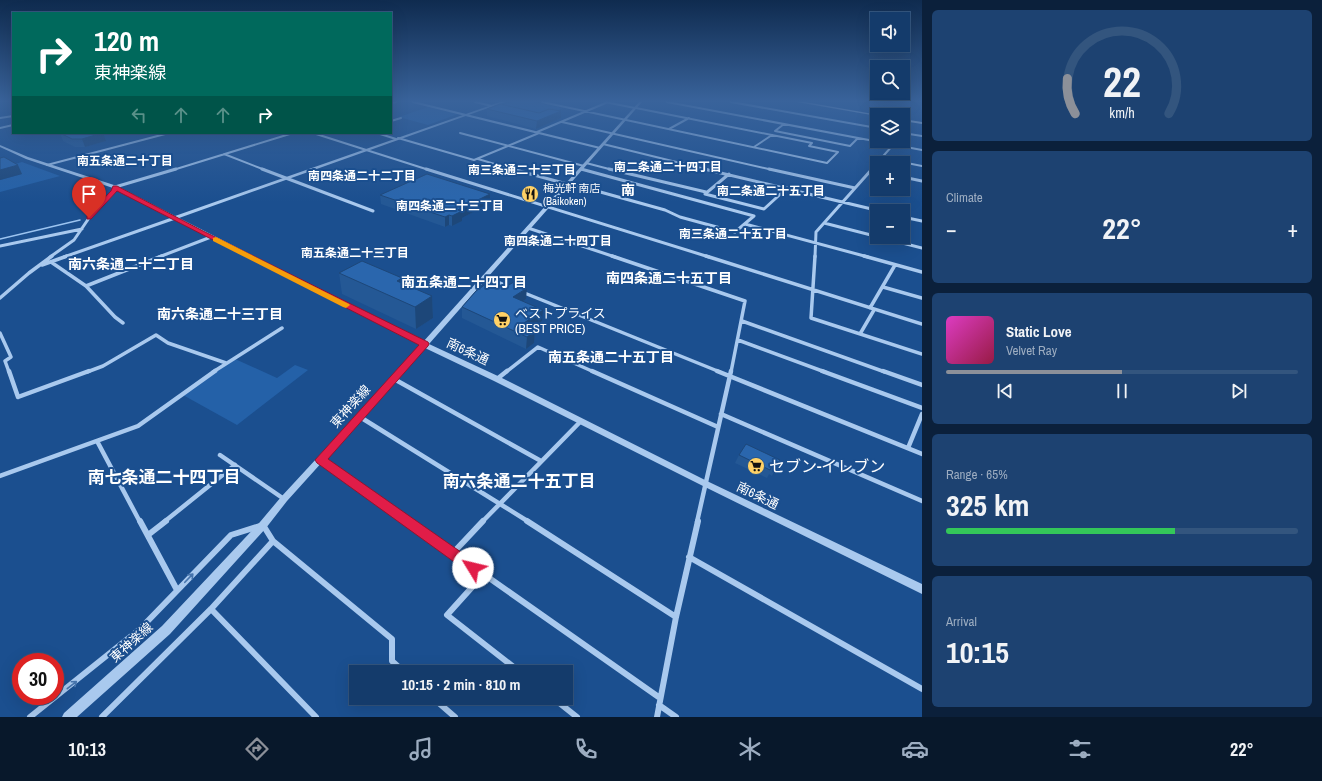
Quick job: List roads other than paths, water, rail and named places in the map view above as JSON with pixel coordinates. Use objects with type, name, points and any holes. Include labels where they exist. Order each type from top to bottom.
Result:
[{"type":"street","points":[[47,165],[160,135]]},
{"type":"street","points":[[0,298],[40,265],[74,240],[89,218],[114,192],[115,187],[285,135]]},
{"type":"street","points":[[321,135],[922,324]]},
{"type":"street","points":[[387,135],[474,160],[532,135]]},
{"type":"street","points":[[40,265],[404,135]]},
{"type":"street","points":[[469,135],[584,166],[754,216],[735,232],[680,217],[665,210],[478,159]]},
{"type":"street","points":[[550,135],[729,174],[870,209]]},
{"type":"street","name":"東神楽線","points":[[68,717],[166,630],[263,526],[284,499],[360,417],[611,135]]},
{"type":"street","points":[[624,135],[855,188]]},
{"type":"street","points":[[700,135],[827,163],[838,152],[808,146],[812,143],[774,135]]},
{"type":"street","points":[[754,147],[771,135]]},
{"type":"street","points":[[797,135],[850,146],[858,138]]},
{"type":"street","points":[[845,135],[870,140]]},
{"type":"street","name":"南6条通","points":[[0,146],[27,158],[115,187],[211,237],[706,484],[922,589]]},
{"type":"street","points":[[884,156],[890,148]]},
{"type":"street","points":[[910,148],[922,150]]},
{"type":"street","points":[[224,154],[372,211]]},
{"type":"street","points":[[910,164],[922,166]]},
{"type":"street","points":[[584,166],[706,192],[705,194],[764,209],[787,188]]},
{"type":"street","points":[[870,170],[816,232],[811,318],[922,354]]},
{"type":"street","points":[[706,192],[729,174]]},
{"type":"street","points":[[910,178],[922,181]]},
{"type":"street","points":[[910,218],[922,221]]},
{"type":"street","points":[[824,223],[870,235]]},
{"type":"street","points":[[745,224],[922,272]]},
{"type":"street","points":[[528,228],[745,301],[738,340],[676,617],[657,717]]},
{"type":"street","points":[[0,246],[82,229]]},
{"type":"street","points":[[86,286],[211,237]]},
{"type":"street","points":[[906,244],[922,248]]},
{"type":"street","points":[[51,262],[86,286],[115,317],[123,323]]},
{"type":"street","points":[[860,334],[883,286],[895,265]]},
{"type":"street","points":[[484,277],[730,375],[922,454]]},
{"type":"street","points":[[883,286],[922,298]]},
{"type":"street","points":[[742,321],[922,385]]},
{"type":"street","points":[[0,476],[138,426],[226,363],[282,328]]},
{"type":"street","points":[[0,333],[11,357],[0,363]]},
{"type":"street","points":[[5,361],[18,397],[103,366],[156,335],[168,343],[226,363]]},
{"type":"street","points":[[738,340],[922,408]]},
{"type":"street","points":[[497,379],[538,347],[718,427]]},
{"type":"street","points":[[394,379],[541,461]]},
{"type":"street","points":[[721,414],[922,501]]},
{"type":"street","points":[[908,448],[922,414]]},
{"type":"street","points":[[360,417],[500,503],[676,617]]},
{"type":"street","points":[[452,553],[581,421]]},
{"type":"street","points":[[97,441],[178,590]]},
{"type":"street","points":[[220,455],[284,499]]},
{"type":"street","points":[[320,460],[660,702],[676,717]]},
{"type":"street","points":[[148,535],[235,464]]},
{"type":"street","points":[[30,717],[140,629],[231,535],[263,526],[273,541],[392,639],[392,661],[396,665]]},
{"type":"street","points":[[102,717],[211,609],[273,541]]},
{"type":"street","points":[[689,557],[922,689]]},
{"type":"street","points":[[483,575],[447,615],[511,665]]},
{"type":"street","points":[[211,609],[316,717]]},
{"type":"street","points":[[441,705],[455,717]]},
{"type":"street","points":[[562,705],[577,717]]},
{"type":"waterway","points":[[0,239],[80,220]]},
{"type":"place","name":"梅光軒 南店 (Baikoken)","points":[[530,194]]},
{"type":"place","name":"ベストプライス (BEST PRICE)","points":[[502,320]]},
{"type":"place","name":"セブン-イレブン","points":[[756,466]]},
{"type":"district","name":"南五条通二十丁目","points":[[125,161]]},
{"type":"district","name":"南二条通二十四丁目","points":[[668,167]]},
{"type":"district","name":"南三条通二十三丁目","points":[[522,170]]},
{"type":"district","name":"南四条通二十二丁目","points":[[362,176]]},
{"type":"district","name":"南","points":[[628,190]]},
{"type":"district","name":"南二条通二十五丁目","points":[[771,191]]},
{"type":"district","name":"南四条通二十三丁目","points":[[450,206]]},
{"type":"district","name":"南三条通二十五丁目","points":[[733,234]]},
{"type":"district","name":"南四条通二十四丁目","points":[[558,241]]},
{"type":"district","name":"南五条通二十三丁目","points":[[355,253]]},
{"type":"district","name":"南六条通二十二丁目","points":[[131,264]]},
{"type":"district","name":"南四条通二十五丁目","points":[[669,278]]},
{"type":"district","name":"南五条通二十四丁目","points":[[464,282]]},
{"type":"district","name":"南六条通二十三丁目","points":[[220,314]]},
{"type":"district","name":"南五条通二十五丁目","points":[[611,357]]},
{"type":"district","name":"南七条通二十四丁目","points":[[164,477]]},
{"type":"district","name":"南六条通二十五丁目","points":[[519,481]]}]
